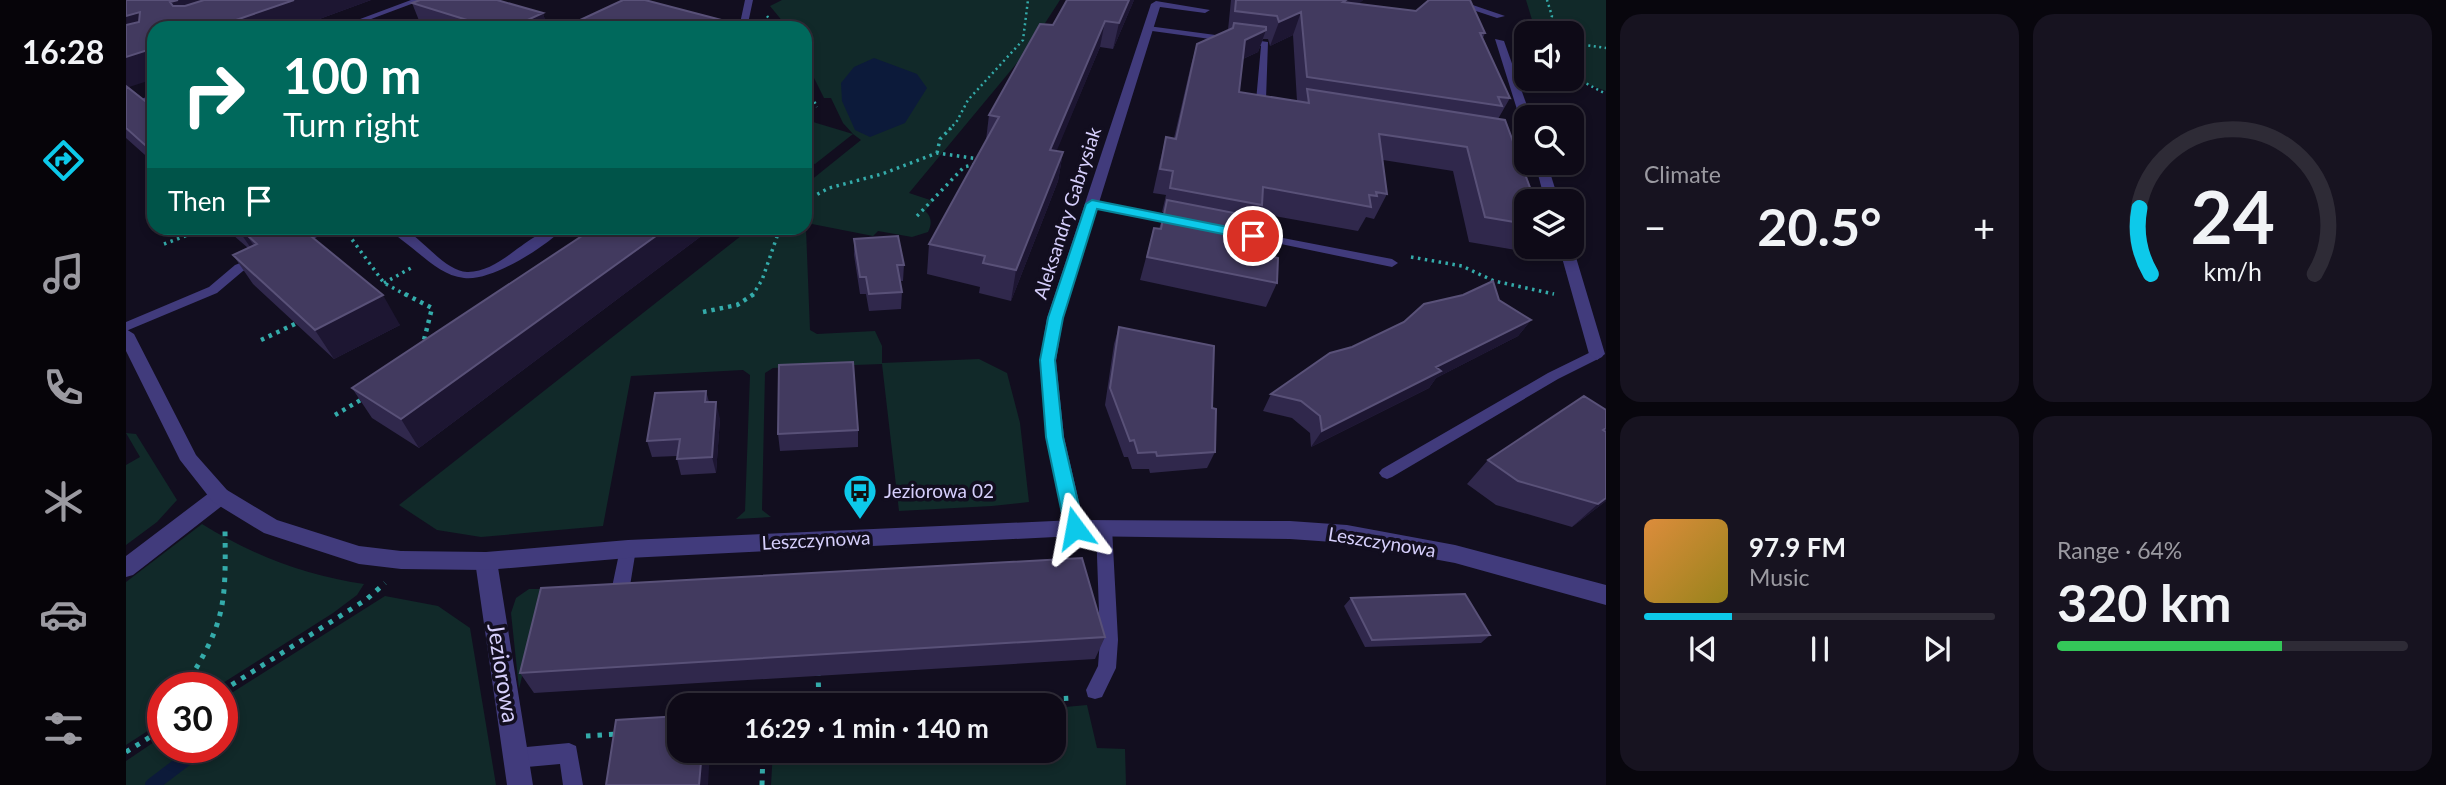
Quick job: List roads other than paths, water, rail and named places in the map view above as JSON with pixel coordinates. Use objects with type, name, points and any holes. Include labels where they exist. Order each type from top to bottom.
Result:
[{"type":"street","points":[[1448,0],[1500,16]]},
{"type":"street","name":"Aleksandry Gabrysiak","points":[[1075,528],[1055,437],[1048,360],[1055,318],[1156,4],[1205,10]]},
{"type":"street","points":[[1499,41],[1521,105]]},
{"type":"street","points":[[1570,259],[1597,354]]},
{"type":"street","name":"Leszczynowa","points":[[126,334],[189,460],[220,496],[271,527],[359,555],[401,560],[486,561],[628,549],[1075,528],[1290,530],[1347,534],[1455,554],[1606,595]]},
{"type":"street","points":[[126,568],[220,496]]},
{"type":"street","name":"Jeziorowa","points":[[486,561],[520,785]]},
{"type":"lane","points":[[360,21],[418,0]]},
{"type":"lane","points":[[744,21],[749,0]]},
{"type":"lane","points":[[1148,28],[1265,44],[1261,101],[1287,105]]},
{"type":"lane","points":[[126,108],[147,100]]},
{"type":"lane","points":[[1491,137],[1514,141]]},
{"type":"lane","points":[[1092,204],[1199,225]]},
{"type":"lane","points":[[1226,230],[1392,263]]},
{"type":"lane","points":[[126,327],[213,290],[239,268],[314,235]]},
{"type":"lane","points":[[404,235],[457,274],[474,277],[490,271],[547,235]]},
{"type":"lane","points":[[1387,474],[1553,376],[1597,354]]},
{"type":"lane","points":[[1095,690],[1107,668],[1109,639],[1104,528]]},
{"type":"lane","points":[[597,593],[627,592],[628,549]]},
{"type":"lane","points":[[516,758],[569,753],[573,785]]},
{"type":"water","points":[[874,58],[917,74],[927,88],[905,123],[870,137],[855,130],[842,101],[841,83],[854,67]]},
{"type":"waterway","points":[[152,785],[181,763]]},
{"type":"place","name":"Jeziorowa 02","points":[[860,521]]}]
